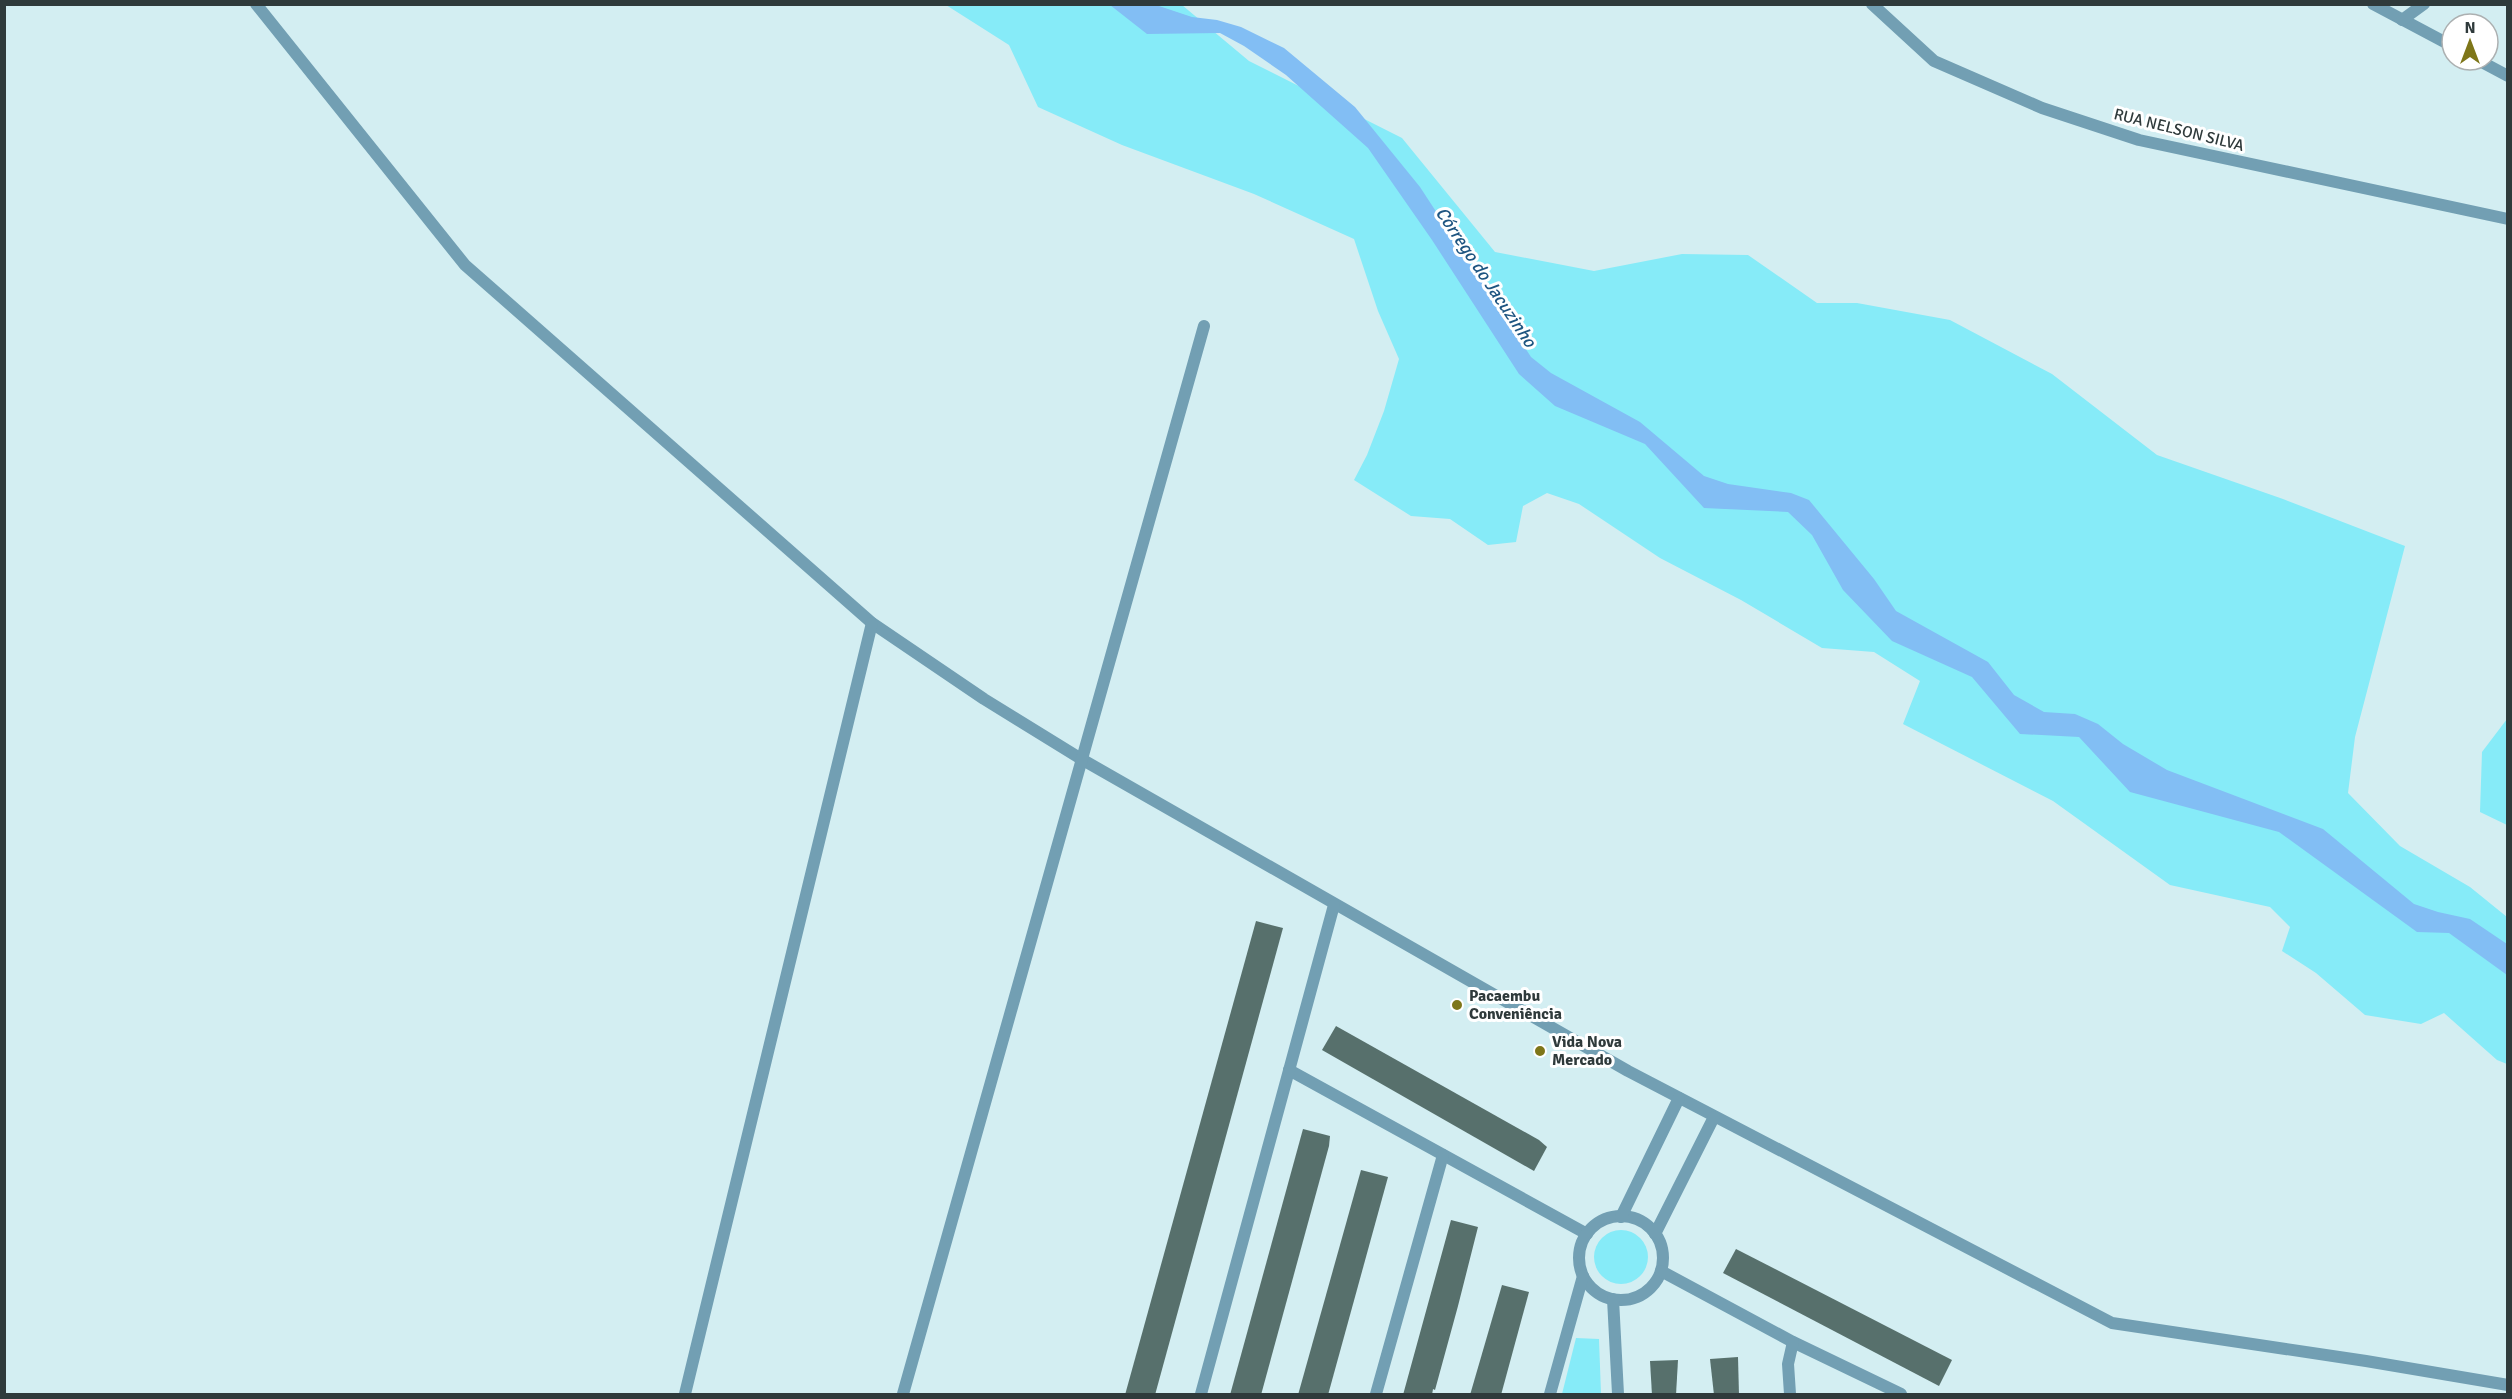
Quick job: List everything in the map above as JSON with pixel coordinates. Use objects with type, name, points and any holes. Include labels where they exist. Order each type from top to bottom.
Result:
[{"type":"street","points":[[256,4],[465,265],[872,623],[984,699],[1083,760],[1334,905],[1678,1098],[2112,1323],[2508,1385]]},
{"type":"street","name":"RUA NELSON SILVA","points":[[1872,4],[1934,61],[2053,111],[2139,140],[2508,219]]},
{"type":"street","points":[[2373,4],[2440,40]]},
{"type":"street","points":[[2402,20],[2424,4]]},
{"type":"street","points":[[903,1395],[1204,326]]},
{"type":"street","points":[[685,1395],[872,623]]},
{"type":"street","points":[[1201,1395],[1334,905]]},
{"type":"street","points":[[1289,1070],[1587,1234]]},
{"type":"street","points":[[1621,1217],[1678,1098]]},
{"type":"street","points":[[1655,1234],[1714,1117]]},
{"type":"street","points":[[1376,1395],[1443,1155]]},
{"type":"street","points":[[1621,1217],[1645,1224],[1655,1234],[1662,1252],[1661,1271],[1655,1283],[1646,1292],[1634,1298],[1613,1299],[1596,1292],[1583,1276],[1579,1259],[1581,1246],[1587,1234],[1596,1225],[1608,1219],[1621,1217]]},
{"type":"street","points":[[1661,1271],[1793,1342],[1901,1395]]},
{"type":"street","points":[[1551,1395],[1583,1276]]},
{"type":"street","points":[[1613,1299],[1618,1395]]},
{"type":"street","points":[[1790,1395],[1788,1364],[1793,1342]]},
{"type":"shaded area","points":[[946,5],[1182,5],[1249,61],[1402,138],[1495,252],[1594,271],[1682,254],[1748,255],[1817,303],[1857,303],[1950,320],[2052,374],[2157,455],[2283,499],[2405,546],[2355,737],[2348,793],[2400,846],[2470,887],[2507,917],[2507,1064],[2497,1060],[2444,1013],[2421,1024],[2365,1015],[2316,973],[2282,951],[2290,927],[2270,907],[2170,885],[2053,801],[1903,724],[1920,681],[1874,652],[1822,648],[1741,600],[1660,558],[1579,504],[1547,493],[1523,506],[1516,542],[1488,545],[1450,519],[1411,516],[1354,480],[1367,455],[1384,411],[1399,359],[1378,311],[1354,239],[1254,194],[1122,145],[1038,107],[1009,45]]},
{"type":"shaded area","points":[[1110,5],[1156,5],[1192,17],[1217,20],[1241,27],[1284,48],[1355,107],[1420,187],[1531,357],[1551,373],[1640,422],[1704,476],[1728,484],[1791,493],[1809,500],[1874,579],[1896,611],[1988,662],[2014,695],[2044,712],[2075,714],[2098,724],[2123,744],[2167,770],[2323,829],[2414,904],[2470,919],[2507,944],[2507,975],[2449,933],[2417,932],[2279,832],[2130,792],[2079,737],[2020,734],[1972,677],[1892,641],[1843,590],[1812,535],[1788,512],[1704,508],[1645,444],[1555,406],[1519,374],[1432,240],[1368,148],[1286,75],[1244,46],[1220,33],[1147,34]]},
{"type":"shaded area","points":[[2507,719],[2507,825],[2480,812],[2482,752]]},
{"type":"shaded area","points":[[1616,1230],[1626,1230],[1636,1234],[1644,1242],[1648,1257],[1644,1272],[1636,1280],[1626,1284],[1616,1284],[1606,1280],[1598,1272],[1594,1262],[1594,1252],[1598,1242],[1606,1234]]},
{"type":"shaded area","points":[[1576,1338],[1599,1339],[1601,1394],[1562,1394]]},
{"type":"building","points":[[1256,921],[1283,928],[1155,1395],[1125,1395]]},
{"type":"building","points":[[1336,1026],[1539,1140],[1547,1147],[1534,1171],[1322,1050]]},
{"type":"building","points":[[1303,1129],[1330,1136],[1329,1146],[1261,1395],[1230,1395]]},
{"type":"building","points":[[1361,1170],[1388,1177],[1328,1395],[1298,1395]]},
{"type":"building","points":[[1451,1220],[1478,1227],[1435,1390],[1433,1389],[1432,1395],[1403,1395]]},
{"type":"building","points":[[1736,1249],[1952,1360],[1939,1386],[1723,1273]]},
{"type":"building","points":[[1502,1285],[1529,1292],[1501,1395],[1470,1395]]},
{"type":"building","points":[[1738,1357],[1739,1395],[1714,1395],[1710,1359]]},
{"type":"building","points":[[1678,1360],[1676,1395],[1652,1395],[1650,1361]]},
{"type":"place","name":"Pacaembu Conveniência","points":[[1457,1005]]},
{"type":"place","name":"Vida Nova Mercado","points":[[1540,1051]]},
{"type":"water label","name":"Córrego do Jacuzinho","points":[[1486,277]]}]
